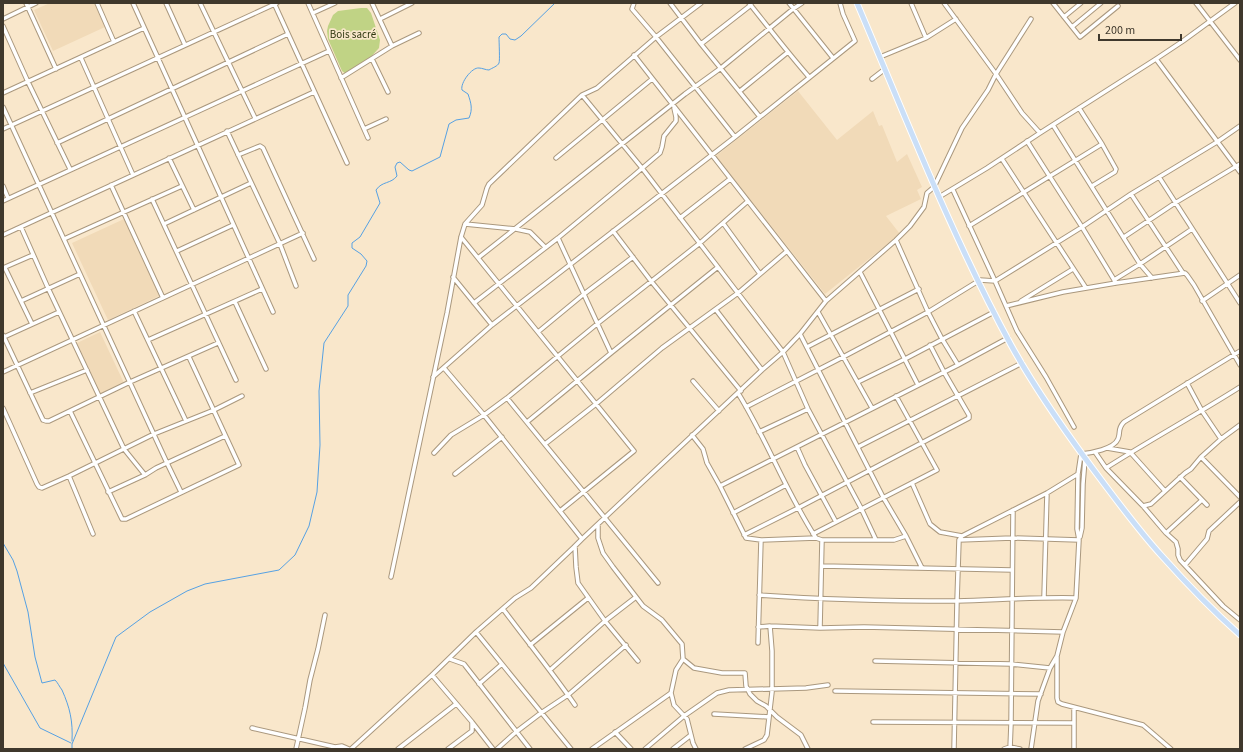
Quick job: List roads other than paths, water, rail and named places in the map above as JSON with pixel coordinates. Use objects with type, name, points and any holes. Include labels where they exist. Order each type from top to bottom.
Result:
[{"type":"main road","points":[[857,3],[934,187],[978,282],[1022,363],[1081,454],[1126,512],[1160,554],[1217,613],[1240,634]]},
{"type":"street","points":[[3,19],[27,5],[36,3]]},
{"type":"street","points":[[97,3],[114,42]]},
{"type":"street","points":[[133,3],[273,312]]},
{"type":"street","points":[[166,3],[185,45]]},
{"type":"street","points":[[200,3],[255,118]]},
{"type":"street","points":[[3,129],[275,3],[301,64],[347,163]]},
{"type":"street","points":[[308,3],[368,138]]},
{"type":"street","points":[[313,13],[335,3]]},
{"type":"street","points":[[372,3],[392,46]]},
{"type":"street","points":[[380,19],[412,3]]},
{"type":"street","points":[[634,3],[632,10],[656,36],[735,137]]},
{"type":"street","points":[[670,3],[760,117]]},
{"type":"street","points":[[391,577],[461,236],[465,224],[482,204],[489,184],[582,95],[597,88],[656,36],[700,3]]},
{"type":"street","points":[[789,3],[833,58]]},
{"type":"street","points":[[478,258],[802,3]]},
{"type":"street","points":[[433,378],[492,325],[712,155],[855,41],[843,14],[840,3]]},
{"type":"street","points":[[911,3],[926,38]]},
{"type":"street","points":[[944,3],[996,74],[1022,113],[1040,133]]},
{"type":"street","points":[[1053,3],[1080,38],[1118,6]]},
{"type":"street","points":[[1064,17],[1081,3]]},
{"type":"street","points":[[1072,27],[1101,3]]},
{"type":"street","points":[[1196,3],[1240,60]]},
{"type":"street","points":[[1201,9],[1203,3]]},
{"type":"street","points":[[939,197],[1002,159],[1027,141],[1156,59],[1235,3]]},
{"type":"street","points":[[701,44],[750,4],[809,77]]},
{"type":"street","points":[[27,5],[56,69]]},
{"type":"street","points":[[880,57],[926,38],[956,19]]},
{"type":"street","points":[[252,728],[335,747],[342,746],[350,749],[450,659],[476,632],[515,598],[531,588],[576,546],[604,517],[783,352],[800,334],[826,301],[910,226],[924,206],[927,193],[934,187],[962,128],[988,90],[996,74],[1031,19]]},
{"type":"street","points":[[3,26],[70,169]]},
{"type":"street","points":[[3,93],[144,28]]},
{"type":"street","points":[[342,78],[392,46],[419,33]]},
{"type":"street","points":[[57,143],[288,34]]},
{"type":"street","points":[[3,201],[329,51]]},
{"type":"street","points":[[740,91],[788,52]]},
{"type":"street","points":[[634,55],[826,301]]},
{"type":"street","points":[[80,58],[133,175]]},
{"type":"street","points":[[372,59],[388,92]]},
{"type":"street","points":[[1156,59],[1240,172]]},
{"type":"street","points":[[872,79],[885,69]]},
{"type":"street","points":[[556,158],[652,79]]},
{"type":"street","points":[[3,235],[314,92]]},
{"type":"street","points":[[582,95],[642,168],[783,352],[808,409],[861,508],[876,540]]},
{"type":"street","points":[[474,303],[558,238],[660,153],[664,136],[676,121],[673,106]]},
{"type":"street","points":[[3,107],[166,463],[181,492]]},
{"type":"street","points":[[1079,108],[1102,144],[1116,171],[1092,186]]},
{"type":"street","points":[[364,129],[386,119]]},
{"type":"street","points":[[1053,125],[1140,264],[1152,278]]},
{"type":"street","points":[[746,407],[928,312],[980,280],[995,282],[1240,126]]},
{"type":"street","points":[[227,131],[280,244],[296,286]]},
{"type":"street","points":[[1027,141],[1115,281]]},
{"type":"street","points":[[969,226],[1075,159],[1102,144]]},
{"type":"street","points":[[238,155],[261,146],[303,233],[314,260]]},
{"type":"street","points":[[169,158],[194,210]]},
{"type":"street","points":[[1002,159],[1086,288]]},
{"type":"street","points":[[1124,237],[1175,203],[1240,164]]},
{"type":"street","points":[[1159,177],[1240,303]]},
{"type":"street","points":[[680,218],[730,179]]},
{"type":"street","points":[[164,224],[251,183]]},
{"type":"street","points":[[111,185],[163,298]]},
{"type":"street","points":[[3,186],[8,198]]},
{"type":"street","points":[[64,240],[182,186]]},
{"type":"street","points":[[952,190],[1017,331],[1046,377],[1074,427]]},
{"type":"street","points":[[1131,194],[1183,273],[1187,275],[1240,365]]},
{"type":"street","points":[[152,199],[236,380]]},
{"type":"street","points":[[434,453],[451,435],[484,415],[507,398],[557,356],[700,243],[748,201]]},
{"type":"street","points":[[723,223],[760,274]]},
{"type":"street","points":[[465,224],[516,229],[530,232],[545,247]]},
{"type":"street","points":[[177,251],[234,225]]},
{"type":"street","points":[[21,227],[124,450],[145,475]]},
{"type":"street","points":[[1115,281],[1192,229]]},
{"type":"street","points":[[613,231],[739,392],[798,508],[816,538]]},
{"type":"street","points":[[3,372],[303,233]]},
{"type":"street","points":[[461,236],[634,451],[560,511]]},
{"type":"street","points":[[558,238],[611,352]]},
{"type":"street","points":[[896,240],[928,312],[958,365]]},
{"type":"street","points":[[544,444],[596,404],[662,348],[738,293],[787,251]]},
{"type":"street","points":[[32,324],[4,268],[33,255]]},
{"type":"street","points":[[538,332],[632,257]]},
{"type":"street","points":[[527,422],[611,352],[718,267]]},
{"type":"street","points":[[1018,303],[1073,269]]},
{"type":"street","points":[[860,272],[918,385]]},
{"type":"street","points":[[1006,306],[1115,281],[1152,278],[1183,273]]},
{"type":"street","points":[[21,301],[80,274]]},
{"type":"street","points":[[1202,301],[1240,275]]},
{"type":"street","points":[[453,277],[492,325]]},
{"type":"street","points":[[148,340],[262,289]]},
{"type":"street","points":[[807,347],[918,289]]},
{"type":"street","points":[[235,302],[266,369]]},
{"type":"street","points":[[716,310],[762,370]]},
{"type":"street","points":[[134,311],[186,421]]},
{"type":"street","points":[[60,312],[3,336],[43,420],[46,421],[49,421],[130,382],[218,344]]},
{"type":"street","points":[[818,312],[872,408]]},
{"type":"street","points":[[858,382],[994,312]]},
{"type":"street","points":[[800,334],[883,497],[906,536],[922,568]]},
{"type":"street","points":[[720,486],[822,435],[1008,338]]},
{"type":"street","points":[[744,535],[870,471],[969,418],[969,415],[930,345]]},
{"type":"street","points":[[1079,540],[1077,529],[1078,474],[1081,454],[1095,452],[1106,448],[1117,440],[1119,429],[1124,422],[1240,351]]},
{"type":"street","points":[[70,411],[108,492],[123,520],[239,465],[189,357]]},
{"type":"street","points":[[858,447],[1022,363]]},
{"type":"street","points":[[444,368],[502,437],[582,539]]},
{"type":"street","points":[[30,393],[87,370]]},
{"type":"street","points":[[693,381],[719,411]]},
{"type":"street","points":[[1187,384],[1202,411],[1221,439]]},
{"type":"street","points":[[1106,468],[1130,452],[1202,411],[1240,387]]},
{"type":"street","points":[[3,408],[39,488],[42,488],[124,450],[154,434],[214,410],[242,396]]},
{"type":"street","points":[[813,534],[937,470],[896,396]]},
{"type":"street","points":[[507,398],[658,583]]},
{"type":"street","points":[[759,432],[808,409]]},
{"type":"street","points":[[1143,506],[1151,504],[1180,477],[1191,469],[1201,457],[1221,439],[1240,425]]},
{"type":"street","points":[[692,435],[703,449],[707,463],[746,538],[761,540],[816,538],[822,540],[894,540],[906,536]]},
{"type":"street","points":[[108,492],[225,436]]},
{"type":"street","points":[[456,474],[502,437]]},
{"type":"street","points":[[797,447],[836,522]]},
{"type":"street","points":[[1106,448],[1130,452],[1165,491]]},
{"type":"street","points":[[1095,452],[1106,468],[1176,542],[1178,557],[1224,606],[1240,620]]},
{"type":"street","points":[[1201,457],[1240,497]]},
{"type":"street","points":[[1085,459],[1082,484],[1082,528],[1079,540],[1076,598],[1063,632],[1057,656],[1058,702],[1074,708],[1143,725],[1171,749]]},
{"type":"street","points":[[954,749],[959,540],[962,536],[1047,493],[1078,474]]},
{"type":"street","points":[[69,476],[93,534]]},
{"type":"street","points":[[1180,477],[1207,505]]},
{"type":"street","points":[[912,483],[930,524],[940,532],[962,536]]},
{"type":"street","points":[[733,513],[786,485]]},
{"type":"street","points":[[1044,597],[1047,493]]},
{"type":"street","points":[[1166,533],[1202,500]]},
{"type":"street","points":[[1185,565],[1207,539],[1209,531],[1240,502]]},
{"type":"street","points":[[1010,748],[1013,510]]},
{"type":"street","points":[[598,524],[598,538],[603,553],[643,606],[662,620],[682,644],[683,659],[676,670],[671,693],[674,705],[687,719],[696,749]]},
{"type":"street","points":[[959,540],[1046,538],[1079,540]]},
{"type":"street","points":[[758,643],[761,540]]},
{"type":"street","points":[[820,628],[822,540]]},
{"type":"street","points":[[576,546],[578,583],[605,622],[638,661]]},
{"type":"street","points":[[822,566],[1012,570]]},
{"type":"street","points":[[759,595],[821,599],[957,601],[1044,597],[1076,598]]},
{"type":"street","points":[[550,670],[636,597]]},
{"type":"street","points":[[530,645],[588,598]]},
{"type":"street","points":[[503,609],[575,705]]},
{"type":"street","points":[[296,749],[325,615]]},
{"type":"street","points":[[745,749],[764,740],[767,735],[772,690],[772,651],[770,626]]},
{"type":"street","points":[[758,627],[864,627],[1063,632]]},
{"type":"street","points":[[476,632],[571,749]]},
{"type":"street","points":[[497,749],[516,732],[568,695],[626,645]]},
{"type":"street","points":[[1031,749],[1038,701],[1050,668],[1057,656]]},
{"type":"street","points":[[450,659],[464,664],[530,749]]},
{"type":"street","points":[[683,659],[694,668],[722,673],[745,674],[747,690],[757,701],[801,735],[808,749]]},
{"type":"street","points":[[875,661],[1011,664],[1050,668]]},
{"type":"street","points":[[480,684],[502,664]]},
{"type":"street","points":[[432,675],[493,749]]},
{"type":"street","points":[[645,749],[684,716],[717,693],[729,690],[772,690],[828,685]]},
{"type":"street","points":[[835,691],[1041,694]]},
{"type":"street","points":[[592,749],[671,693]]},
{"type":"street","points":[[398,749],[456,704]]},
{"type":"street","points":[[1074,708],[1074,749]]},
{"type":"street","points":[[714,714],[769,717]]},
{"type":"street","points":[[448,749],[472,731],[472,722]]},
{"type":"street","points":[[873,722],[1011,724],[1074,723]]},
{"type":"street","points":[[615,732],[631,749]]},
{"type":"street","points":[[673,749],[691,735]]},
{"type":"street","points":[[1004,749],[1020,749]]},
{"type":"waterway","points":[[72,749],[72,744],[116,637],[150,612],[187,591],[205,584],[279,570],[295,555],[309,526],[317,492],[320,445],[319,391],[324,343],[348,306],[348,295],[366,266],[367,261],[361,254],[352,248],[352,243],[360,237],[380,203],[376,190],[381,185],[395,179],[397,176],[395,167],[397,163],[400,162],[412,171],[440,157],[449,124],[456,120],[469,118],[471,112],[470,100],[468,94],[462,90],[463,83],[467,76],[476,68],[489,70],[497,65],[499,63],[499,37],[502,34],[506,34],[510,39],[515,40],[555,3]]},
{"type":"waterway","points":[[3,543],[13,560],[17,571],[28,612],[35,657],[42,683],[55,680],[62,690],[70,715],[72,741]]},
{"type":"waterway","points":[[3,663],[40,728],[71,743]]},
{"type":"park label","name":"Bois sacré","points":[[353,34]]}]
